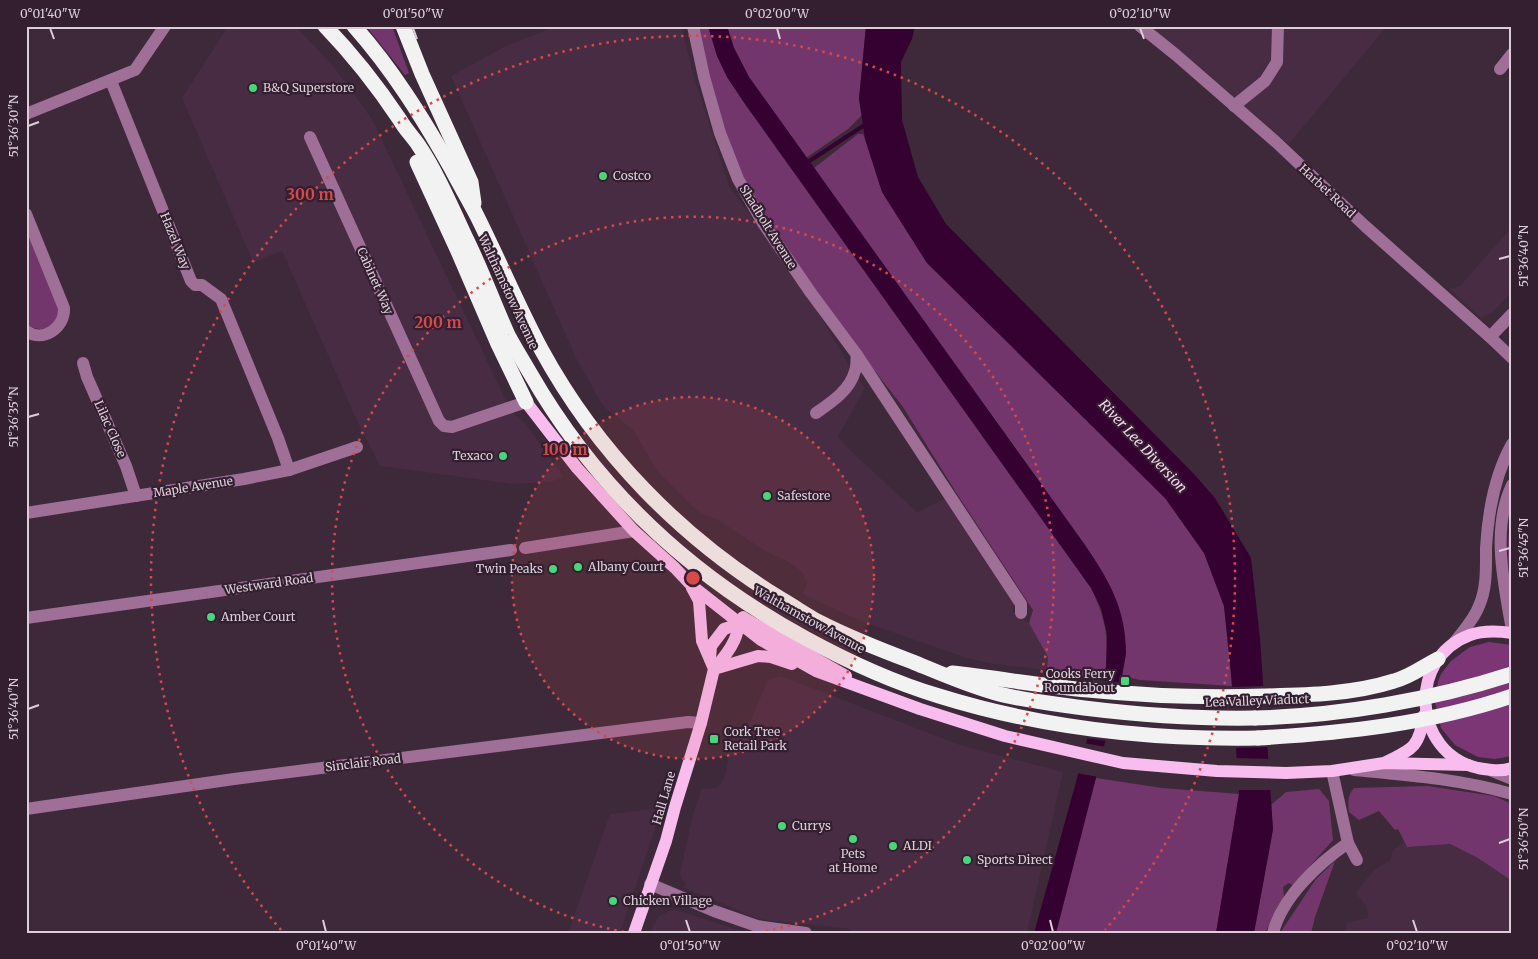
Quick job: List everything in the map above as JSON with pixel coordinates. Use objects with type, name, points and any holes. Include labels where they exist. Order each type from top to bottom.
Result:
[{"type":"highway","name":"Walthamstow Avenue","points":[[325,26],[378,88],[420,147],[467,239],[510,338],[556,417],[586,457],[617,494],[692,564],[744,603],[811,641],[841,657],[936,695],[1003,713],[1070,726],[1150,736],[1223,739],[1258,738],[1312,735],[1376,728],[1454,712],[1512,696]]},
{"type":"highway","name":"Walthamstow Avenue","points":[[354,26],[397,79],[426,123],[476,214],[540,348],[557,377],[603,442],[634,479],[668,514],[706,547],[760,586],[816,620],[876,648],[960,682],[1000,694]]},
{"type":"highway","points":[[403,26],[422,74],[471,182],[476,214]]},
{"type":"highway","points":[[399,120],[404,138],[423,174],[498,344],[526,402]]},
{"type":"highway","points":[[936,671],[1087,690],[1167,696],[1227,697],[1319,694],[1366,689],[1410,675],[1438,658]]},
{"type":"highway","name":"Lea Valley Viaduct","points":[[1000,694],[1040,702],[1141,714],[1222,719],[1270,718],[1342,711],[1442,694],[1512,674]]},
{"type":"main road","points":[[526,402],[578,468],[634,531],[675,568],[691,586],[741,621],[875,693]]},
{"type":"main road","points":[[675,568],[694,578],[761,640],[816,671]]},
{"type":"main road","points":[[691,586],[699,601],[701,615],[700,633],[712,664],[758,656],[771,657],[1005,736],[1122,763],[1217,772],[1286,773],[1336,770],[1384,763],[1468,766],[1492,770],[1512,768]]},
{"type":"main road","name":"Hall Lane","points":[[634,933],[666,841],[701,723],[712,664],[712,646],[724,629],[741,621]]},
{"type":"main road","points":[[1384,763],[1406,752],[1418,742],[1422,732],[1425,711],[1426,686],[1438,658],[1453,644],[1471,635],[1493,631],[1512,631]]},
{"type":"main road","points":[[1425,711],[1430,728],[1441,746],[1468,766]]},
{"type":"street","points":[[26,114],[135,70],[165,26]]},
{"type":"street","name":"Shadbolt Avenue","points":[[693,26],[704,77],[738,179],[763,223],[811,293],[857,355],[1021,604],[1021,613]]},
{"type":"street","name":"Harbet Road","points":[[1140,26],[1279,145],[1365,226],[1512,358]]},
{"type":"street","points":[[1234,106],[1265,82],[1277,62],[1278,26]]},
{"type":"street","points":[[1500,69],[1512,54]]},
{"type":"street","name":"Hazel Way","points":[[111,81],[191,281],[195,285],[202,285],[221,299],[289,470]]},
{"type":"street","name":"Cabinet Way","points":[[310,137],[438,421],[444,426],[452,427],[526,402]]},
{"type":"street","points":[[26,214],[64,308],[59,325],[48,334],[35,335],[26,331]]},
{"type":"street","points":[[1490,337],[1512,314]]},
{"type":"street","points":[[816,414],[848,386],[856,370],[857,355]]},
{"type":"street","name":"Lilac Close","points":[[83,363],[87,377],[126,466],[136,496]]},
{"type":"street","points":[[1453,644],[1480,605],[1484,589],[1488,525],[1494,490],[1506,454],[1512,444]]},
{"type":"street","name":"Maple Avenue","points":[[26,513],[244,479],[289,470],[357,447]]},
{"type":"street","points":[[1512,485],[1508,494],[1500,540],[1502,574],[1512,631]]},
{"type":"street","points":[[525,548],[634,531]]},
{"type":"street","name":"Westward Road","points":[[26,618],[511,550]]},
{"type":"street","name":"Sinclair Road","points":[[26,809],[253,777],[688,722],[701,723]]},
{"type":"street","points":[[1357,860],[1348,843],[1336,770],[1415,775],[1464,782],[1512,794]]},
{"type":"street","points":[[1492,770],[1512,779]]},
{"type":"street","points":[[1273,933],[1275,924],[1291,897],[1314,870],[1348,843]]},
{"type":"street","points":[[650,884],[714,911],[757,926],[806,933]]},
{"type":"shaded area","points":[[228,26],[295,26],[334,67],[372,119],[511,411],[526,424],[564,477],[551,482],[513,484],[380,466],[358,423],[282,251],[253,262],[182,98]]},
{"type":"shaded area","points":[[366,26],[392,26],[409,73],[405,75]]},
{"type":"shaded area","points":[[557,26],[681,26],[694,77],[729,186],[809,297],[849,365],[865,388],[838,437],[917,512],[945,499],[1015,602],[1012,611],[1029,623],[1048,657],[1047,670],[993,664],[967,658],[863,622],[802,594],[807,584],[802,572],[787,561],[765,551],[718,520],[701,513],[692,506],[657,471],[633,430],[603,406],[576,358],[451,76],[506,46]]},
{"type":"shaded area","points":[[697,26],[708,26],[717,56],[727,77],[745,104],[1091,588],[1099,606],[1106,637],[1107,666],[1104,675],[1099,680],[1047,670],[1048,657],[1029,623],[1033,610],[903,407],[834,319],[762,214],[734,158],[711,84]]},
{"type":"shaded area","points":[[727,26],[866,26],[859,99],[862,115],[848,129],[806,158],[749,77],[734,48]]},
{"type":"shaded area","points":[[1147,26],[1387,26],[1289,144]]},
{"type":"shaded area","points":[[858,134],[863,134],[882,192],[927,263],[1165,498],[1204,553],[1224,606],[1232,686],[1140,680],[1122,676],[1126,654],[1085,545],[814,168]]},
{"type":"shaded area","points":[[26,226],[60,310],[52,325],[43,329],[26,324]]},
{"type":"shaded area","points":[[1512,227],[1512,291],[1493,312],[1481,318],[1449,289],[1460,286]]},
{"type":"shaded area","points":[[1512,511],[1512,586],[1508,549]]},
{"type":"shaded area","points":[[1489,642],[1512,645],[1512,756],[1495,759],[1478,757],[1455,745],[1441,728],[1435,702],[1441,674],[1451,661],[1470,647]]},
{"type":"shaded area","name":"Cork Tree Retail Park","points":[[781,676],[960,745],[1063,772],[1027,933],[853,933],[850,929],[758,919],[684,888],[686,883],[681,878],[680,873],[694,810],[702,789],[716,788],[721,784],[729,755],[751,719],[768,680]]},
{"type":"shaded area","points":[[1096,778],[1162,788],[1239,794],[1216,933],[1056,933]]},
{"type":"shaded area","points":[[1428,786],[1494,796],[1512,804],[1512,881],[1478,858],[1450,844],[1407,847],[1398,829],[1395,830],[1379,811],[1359,820],[1349,812],[1349,796],[1354,788]]},
{"type":"shaded area","points":[[1319,789],[1329,801],[1333,840],[1293,885],[1289,883],[1283,887],[1284,896],[1265,933],[1254,933],[1273,830],[1271,805],[1286,792]]},
{"type":"shaded area","points":[[662,808],[620,933],[568,933],[610,814]]},
{"type":"shaded area","points":[[1404,842],[1407,847],[1450,844],[1476,856],[1512,881],[1512,933],[1345,933],[1347,923],[1368,918],[1367,908],[1356,893],[1374,870],[1390,860],[1393,850]]},
{"type":"shaded area","points":[[1335,861],[1311,933],[1280,933],[1316,879]]},
{"type":"shaded area","points":[[673,909],[750,933],[650,933],[658,917]]},
{"type":"water","points":[[708,26],[727,26],[734,48],[749,77],[1085,545],[1109,583],[1119,609],[1123,622],[1126,653],[1122,676],[1056,933],[1034,933],[1106,667],[1107,634],[1101,608],[1091,588],[745,104],[727,77],[717,56]]},
{"type":"water","name":"River Lee Diversion","points":[[866,26],[915,26],[912,39],[901,62],[902,120],[918,177],[946,224],[1194,474],[1215,498],[1251,558],[1260,638],[1273,829],[1254,933],[1216,933],[1239,794],[1231,672],[1224,606],[1204,553],[1165,498],[927,263],[882,192],[865,139],[859,99]]},
{"type":"pier","points":[[1100,680],[1123,683],[1108,741],[1085,738]]},
{"type":"pier","points":[[1266,686],[1270,747],[1234,748],[1230,687]]},
{"type":"pier","points":[[1084,743],[1106,747],[1099,777],[1076,773]]},
{"type":"pier","points":[[1234,758],[1271,759],[1273,790],[1236,790]]},
{"type":"waterway","points":[[805,164],[866,124]]},
{"type":"place","name":"B&Q Superstore","points":[[253,88]]},
{"type":"place","name":"Costco","points":[[603,176]]},
{"type":"place","name":"Texaco","points":[[503,456]]},
{"type":"place","name":"Safestore","points":[[767,496]]},
{"type":"place","name":"Albany Court","points":[[578,567]]},
{"type":"place","name":"Twin Peaks","points":[[553,569]]},
{"type":"place","name":"Amber Court","points":[[211,617]]},
{"type":"place","name":"Cooks Ferry Roundabout","points":[[1125,681]]},
{"type":"place","name":"Cork Tree Retail Park","points":[[714,739]]},
{"type":"place","name":"Currys","points":[[782,826]]},
{"type":"place","name":"Pets at Home","points":[[853,839]]},
{"type":"place","name":"ALDI","points":[[893,846]]},
{"type":"place","name":"Sports Direct","points":[[967,860]]},
{"type":"place","name":"Chicken Village","points":[[613,901]]}]
